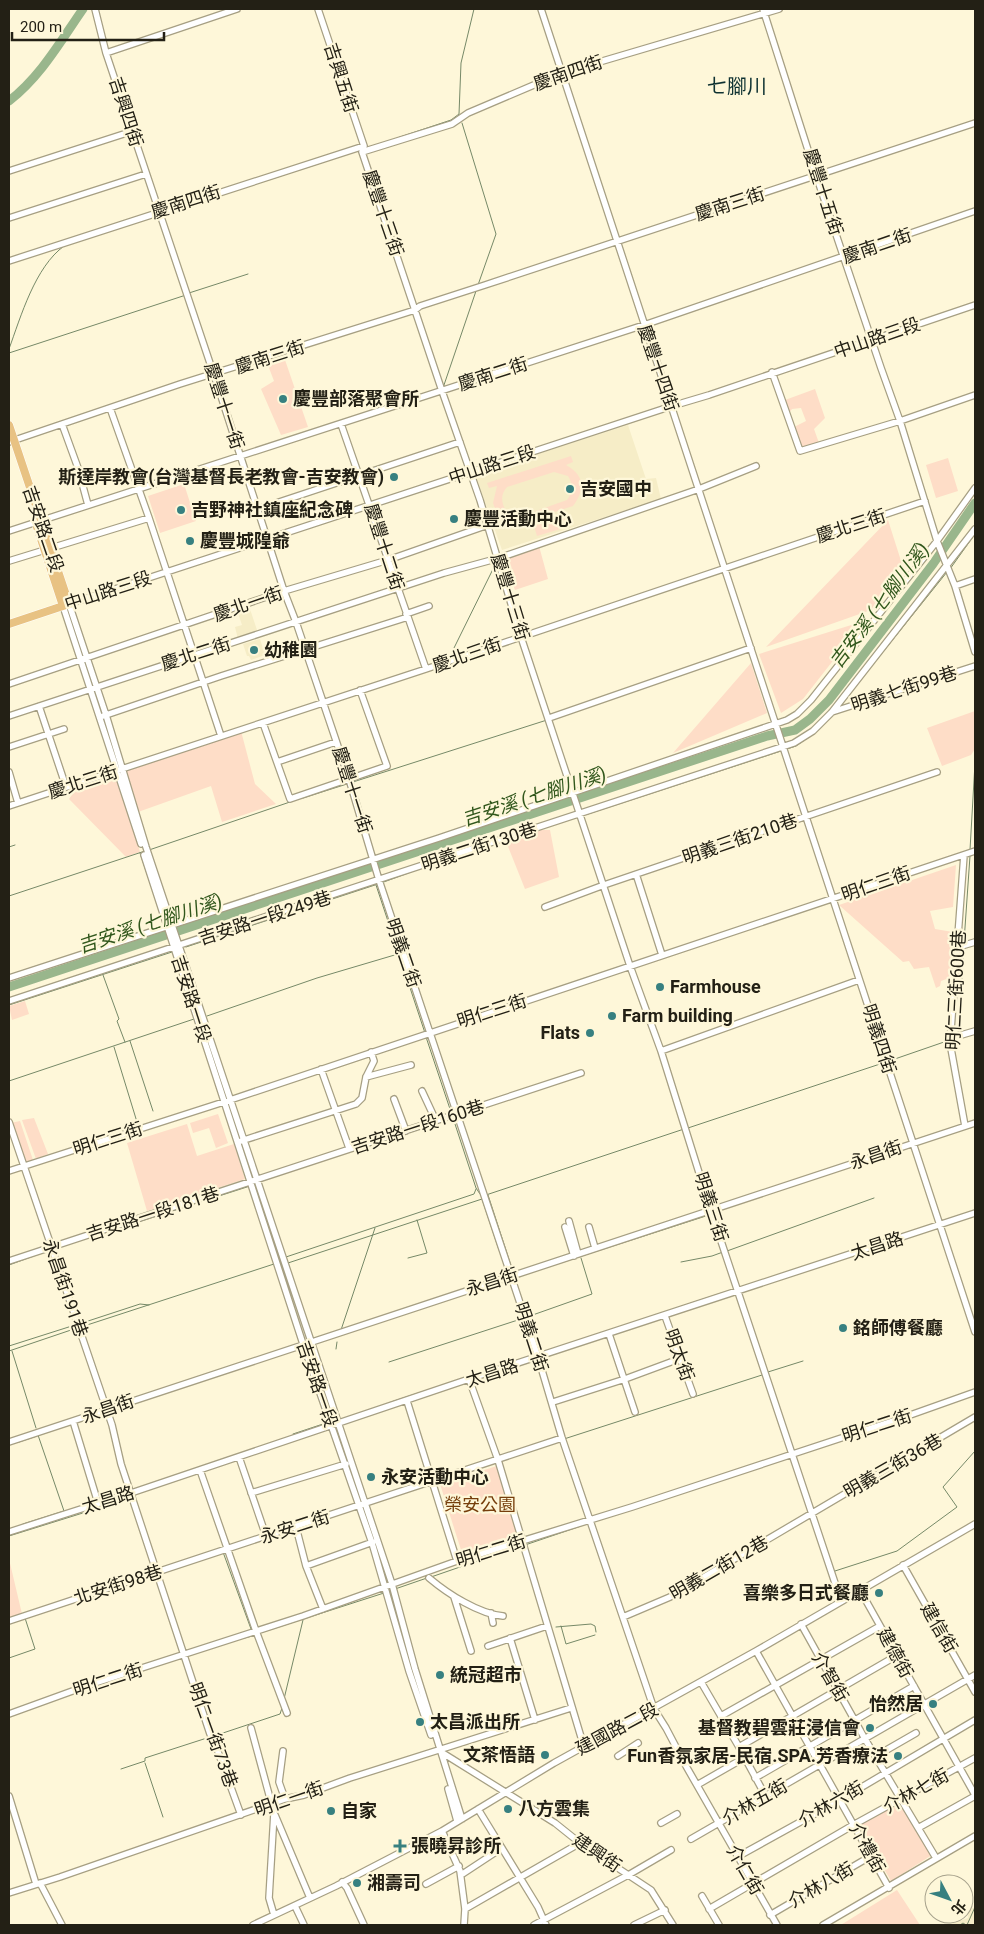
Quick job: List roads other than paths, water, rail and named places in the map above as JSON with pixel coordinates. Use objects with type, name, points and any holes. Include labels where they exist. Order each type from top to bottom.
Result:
[{"type":"main road","name":"吉安路二段","points":[[9,425],[10,442],[66,605]]},
{"type":"main road","name":"中山路三段","points":[[9,624],[66,605]]},
{"type":"street","points":[[106,53],[237,9]]},
{"type":"street","name":"吉興五街","points":[[318,9],[363,149]]},
{"type":"street","name":"慶豐十四街","points":[[541,9],[782,744]]},
{"type":"street","name":"慶南四街","points":[[9,261],[159,211],[452,124],[468,113],[562,73],[764,11],[779,9]]},
{"type":"street","name":"吉興四街","points":[[95,10],[106,53],[159,211]]},
{"type":"street","name":"慶豐十五街","points":[[764,11],[816,175],[900,421],[937,541],[955,586],[975,652]]},
{"type":"street","name":"慶南三街","points":[[10,442],[214,374],[416,310],[420,306],[975,123]]},
{"type":"street","points":[[9,171],[133,131]]},
{"type":"street","name":"慶豐十三街","points":[[363,149],[499,558],[521,637],[580,813]]},
{"type":"street","points":[[9,218],[146,174]]},
{"type":"street","name":"慶豐十一街","points":[[159,211],[284,591],[349,779],[379,880]]},
{"type":"street","name":"慶南二街","points":[[9,531],[644,325],[975,211]]},
{"type":"street","name":"中山路三段","points":[[66,605],[708,395],[975,305]]},
{"type":"street","points":[[772,372],[800,451],[900,421],[975,395]]},
{"type":"street","points":[[110,408],[134,472],[221,736]]},
{"type":"street","points":[[62,424],[78,468],[88,505]]},
{"type":"street","name":"慶豐十二街","points":[[341,424],[426,669]]},
{"type":"street","points":[[258,509],[460,442]]},
{"type":"street","name":"慶北二街","points":[[9,716],[444,573],[499,558],[699,489],[756,466]]},
{"type":"street","points":[[9,978],[439,838],[787,720],[797,714],[811,700],[937,541],[975,488]]},
{"type":"street","name":"慶北三街","points":[[9,806],[426,669],[925,501]]},
{"type":"street","points":[[9,561],[149,518]]},
{"type":"street","name":"慶北一街","points":[[9,684],[284,591],[388,560],[488,526]]},
{"type":"street","name":"明義二街130巷","points":[[379,880],[782,744],[794,743],[813,731],[832,712],[975,528]]},
{"type":"street","points":[[955,586],[975,579]]},
{"type":"street","points":[[66,605],[94,688],[106,715],[119,770],[170,925]]},
{"type":"street","points":[[106,715],[349,636],[407,616],[429,606]]},
{"type":"street","points":[[548,718],[751,648]]},
{"type":"street","name":"明義七街99巷","points":[[832,712],[975,666]]},
{"type":"street","points":[[263,723],[290,799],[349,779],[387,766],[360,690]]},
{"type":"street","points":[[39,706],[66,787]]},
{"type":"street","points":[[9,747],[64,729]]},
{"type":"street","points":[[277,762],[336,742]]},
{"type":"street","name":"明義四街","points":[[782,744],[975,1332]]},
{"type":"street","points":[[9,772],[18,802]]},
{"type":"street","name":"明義三街210巷","points":[[545,908],[604,885],[937,772]]},
{"type":"street","name":"明義三街","points":[[580,813],[630,966],[661,1051],[711,1211],[841,1602]]},
{"type":"street","name":"明仁三街","points":[[9,1171],[970,853]]},
{"type":"street","name":"明仁三街600巷","points":[[965,1126],[951,1038],[958,947],[970,853]]},
{"type":"street","points":[[636,874],[662,955]]},
{"type":"street","name":"吉安路一段249巷","points":[[9,1001],[379,880]]},
{"type":"street","name":"明義二街","points":[[379,880],[553,1402],[562,1438],[654,1710]]},
{"type":"street","name":"吉安路一段","points":[[170,925],[227,1100],[339,1423],[348,1464],[361,1505],[392,1584],[460,1820]]},
{"type":"street","points":[[958,947],[975,942]]},
{"type":"street","points":[[661,1051],[859,980]]},
{"type":"street","points":[[951,1038],[975,1031]]},
{"type":"street","points":[[241,1141],[356,1104],[362,1098],[366,1077],[374,1061],[372,1052]]},
{"type":"street","points":[[366,1077],[411,1065]]},
{"type":"street","points":[[321,1069],[349,1148]]},
{"type":"street","name":"吉安路一段160巷","points":[[255,1181],[349,1148],[458,1115],[581,1073]]},
{"type":"street","points":[[422,1091],[436,1121]]},
{"type":"street","points":[[394,1098],[406,1131]]},
{"type":"street","name":"永昌街191巷","points":[[9,1122],[106,1409],[157,1571]]},
{"type":"street","name":"永昌街","points":[[9,1442],[975,1122]]},
{"type":"street","name":"吉安路一段","points":[[255,1181],[303,1344],[332,1426],[348,1464]]},
{"type":"street","name":"吉安路一段181巷","points":[[9,1261],[255,1181]]},
{"type":"street","name":"太昌路","points":[[9,1532],[975,1213]]},
{"type":"street","points":[[567,1224],[576,1255]]},
{"type":"street","points":[[589,1227],[595,1248]]},
{"type":"street","name":"明太街","points":[[665,1316],[693,1394]]},
{"type":"street","points":[[610,1334],[635,1412]]},
{"type":"street","points":[[553,1402],[679,1359]]},
{"type":"street","points":[[469,1380],[498,1460],[584,1747]]},
{"type":"street","name":"明仁二街","points":[[9,1714],[322,1609],[457,1561],[591,1520],[900,1419],[975,1392]]},
{"type":"street","points":[[407,1401],[457,1561]]},
{"type":"street","name":"明義三街36巷","points":[[811,1514],[975,1417]]},
{"type":"street","points":[[73,1421],[98,1503]]},
{"type":"street","name":"永安二街","points":[[228,1549],[562,1438]]},
{"type":"street","points":[[239,1457],[266,1536]]},
{"type":"street","points":[[251,1493],[348,1464]]},
{"type":"street","points":[[200,1470],[256,1631],[287,1713]]},
{"type":"street","name":"明義二街12巷","points":[[624,1617],[670,1597],[811,1514]]},
{"type":"street","name":"建國路二段","points":[[253,1925],[295,1906],[442,1831],[584,1747],[654,1710],[975,1525]]},
{"type":"street","points":[[296,1527],[306,1566],[322,1609]]},
{"type":"street","points":[[306,1566],[375,1542]]},
{"type":"street","name":"吉安路一段","points":[[375,1542],[385,1587],[409,1671],[439,1751]]},
{"type":"street","name":"北安街98巷","points":[[9,1622],[157,1571],[228,1549]]},
{"type":"street","name":"建信街","points":[[903,1565],[975,1692]]},
{"type":"street","name":"明仁一街73巷","points":[[157,1571],[210,1734],[241,1815]]},
{"type":"street","points":[[429,1578],[454,1597],[491,1613],[504,1616]]},
{"type":"street","name":"建德街","points":[[860,1590],[975,1795]]},
{"type":"street","points":[[454,1597],[471,1650]]},
{"type":"street","points":[[491,1613],[493,1623]]},
{"type":"street","name":"介智街","points":[[801,1624],[865,1739],[936,1858]]},
{"type":"street","points":[[488,1646],[547,1626]]},
{"type":"street","points":[[721,1716],[880,1626]]},
{"type":"street","points":[[510,1638],[535,1720]]},
{"type":"street","name":"介禮街","points":[[756,1651],[889,1888]]},
{"type":"street","points":[[739,1747],[896,1656]]},
{"type":"street","name":"介林五街","points":[[691,1839],[975,1675]]},
{"type":"street","points":[[701,1682],[765,1795]]},
{"type":"street","points":[[755,1778],[914,1686]]},
{"type":"street","name":"明仁一街","points":[[9,1893],[285,1799],[304,1795],[350,1778],[571,1708]]},
{"type":"street","name":"介仁街","points":[[654,1710],[777,1925]]},
{"type":"street","name":"介林六街","points":[[738,1857],[840,1800],[975,1720]]},
{"type":"street","points":[[251,1728],[274,1813],[310,1898]]},
{"type":"street","points":[[876,1756],[916,1733]]},
{"type":"street","points":[[618,1756],[638,1743]]},
{"type":"street","points":[[283,1751],[279,1782],[285,1799]]},
{"type":"street","name":"建興街","points":[[439,1751],[555,1823],[580,1843],[630,1874],[651,1890],[674,1925]]},
{"type":"street","points":[[697,1785],[744,1758]]},
{"type":"street","name":"介林七街","points":[[709,1909],[854,1824],[975,1758]]},
{"type":"street","points":[[918,1828],[975,1795]]},
{"type":"street","points":[[9,1796],[38,1883],[62,1925]]},
{"type":"street","points":[[478,1809],[538,1907],[545,1923]]},
{"type":"street","points":[[274,1813],[269,1893],[269,1905],[274,1915]]},
{"type":"street","points":[[661,1823],[677,1814]]},
{"type":"street","points":[[442,1831],[459,1866],[466,1909],[464,1925]]},
{"type":"street","points":[[824,1925],[975,1836]]},
{"type":"street","points":[[466,1909],[580,1843]]},
{"type":"street","points":[[461,1875],[502,1848]]},
{"type":"street","points":[[534,1925],[545,1923],[671,1850]]},
{"type":"street","name":"介林八街","points":[[770,1915],[871,1856]]},
{"type":"street","points":[[426,1884],[459,1866]]},
{"type":"street","points":[[342,1882],[347,1888],[364,1925]]},
{"type":"street","points":[[702,1896],[719,1925]]},
{"type":"street","points":[[295,1906],[304,1925]]},
{"type":"street","points":[[634,1925],[665,1910]]},
{"type":"waterway","points":[[9,101],[40,70],[83,9]]},
{"type":"waterway","points":[[397,138],[451,120],[459,114],[461,63],[474,9]]},
{"type":"waterway","points":[[462,123],[496,234],[478,285]]},
{"type":"waterway","points":[[163,214],[327,161]]},
{"type":"waterway","points":[[9,349],[24,307],[37,279],[45,266],[64,246]]},
{"type":"waterway","points":[[189,293],[248,274]]},
{"type":"waterway","points":[[444,385],[476,291]]},
{"type":"waterway","points":[[9,353],[186,295]]},
{"type":"waterway","name":"吉安溪 (七腳川溪)","points":[[9,987],[767,736],[795,730],[810,719],[829,700],[933,564],[975,503]]},
{"type":"waterway","points":[[950,569],[975,534]]},
{"type":"waterway","points":[[454,648],[496,563]]},
{"type":"waterway","points":[[842,703],[947,572]]},
{"type":"waterway","points":[[815,733],[834,714]]},
{"type":"waterway","points":[[353,782],[547,720]]},
{"type":"waterway","points":[[787,749],[796,746],[812,735]]},
{"type":"waterway","points":[[588,814],[781,751]]},
{"type":"waterway","points":[[970,850],[975,763]]},
{"type":"waterway","points":[[303,798],[347,784]]},
{"type":"waterway","points":[[149,850],[290,802]]},
{"type":"waterway","points":[[9,847],[15,845]]},
{"type":"waterway","points":[[9,896],[145,851]]},
{"type":"waterway","points":[[140,853],[152,889]]},
{"type":"waterway","points":[[964,942],[970,856]]},
{"type":"waterway","points":[[381,883],[422,868]]},
{"type":"waterway","points":[[186,947],[378,884]]},
{"type":"waterway","points":[[376,885],[425,1033]]},
{"type":"waterway","points":[[9,975],[161,926]]},
{"type":"waterway","points":[[958,1033],[964,948]]},
{"type":"waterway","points":[[9,1005],[172,952]]},
{"type":"waterway","points":[[207,1016],[317,978],[398,954]]},
{"type":"waterway","points":[[103,975],[125,1042]]},
{"type":"waterway","points":[[9,1081],[194,1019]]},
{"type":"waterway","points":[[426,1037],[451,1112]]},
{"type":"waterway","points":[[130,1041],[153,1111]]},
{"type":"waterway","points":[[889,1061],[947,1041]]},
{"type":"waterway","points":[[114,1047],[137,1122]]},
{"type":"waterway","points":[[688,1128],[883,1063]]},
{"type":"waterway","points":[[454,1121],[476,1188],[482,1194]]},
{"type":"waterway","points":[[486,1195],[684,1129]]},
{"type":"waterway","points":[[104,1233],[250,1186]]},
{"type":"waterway","points":[[286,1257],[474,1194],[476,1189]]},
{"type":"waterway","points":[[488,1195],[513,1272]]},
{"type":"waterway","points":[[727,1251],[874,1198]]},
{"type":"waterway","points":[[288,1263],[482,1199],[499,1250]]},
{"type":"waterway","points":[[716,1211],[750,1200]]},
{"type":"waterway","points":[[529,1273],[709,1215]]},
{"type":"waterway","points":[[408,1258],[427,1253],[417,1220]]},
{"type":"waterway","points":[[341,1330],[375,1228]]},
{"type":"waterway","points":[[681,1262],[723,1252]]},
{"type":"waterway","points":[[9,1265],[39,1254]]},
{"type":"waterway","points":[[527,1317],[592,1294],[581,1258]]},
{"type":"waterway","points":[[81,1327],[274,1264]]},
{"type":"waterway","points":[[740,1287],[775,1276]]},
{"type":"waterway","points":[[676,1308],[734,1289]]},
{"type":"waterway","points":[[79,1324],[140,1304],[149,1305]]},
{"type":"waterway","points":[[389,1362],[521,1319]]},
{"type":"waterway","points":[[9,1346],[75,1325]]},
{"type":"waterway","points":[[9,1351],[77,1328]]},
{"type":"waterway","points":[[336,1349],[337,1342]]},
{"type":"waterway","points":[[12,1351],[36,1428]]},
{"type":"waterway","points":[[768,1372],[803,1361]]},
{"type":"waterway","points":[[564,1439],[762,1375]]},
{"type":"waterway","points":[[391,1402],[449,1383]]},
{"type":"waterway","points":[[293,1434],[329,1422]]},
{"type":"waterway","points":[[23,1524],[64,1511],[38,1435]]},
{"type":"waterway","points":[[19,1442],[37,1436]]},
{"type":"waterway","points":[[835,1571],[897,1551],[957,1507],[943,1487],[975,1451]]},
{"type":"waterway","points":[[9,1536],[131,1498]]},
{"type":"waterway","points":[[525,1545],[581,1526]]},
{"type":"waterway","points":[[431,1577],[521,1546]]},
{"type":"waterway","points":[[223,1552],[251,1629],[253,1629]]},
{"type":"waterway","points":[[395,1589],[427,1578]]},
{"type":"waterway","points":[[260,1633],[384,1593]]},
{"type":"waterway","points":[[9,1658],[35,1649],[25,1618]]},
{"type":"waterway","points":[[284,1699],[303,1620]]},
{"type":"waterway","points":[[556,1627],[591,1624],[595,1626],[596,1632]]},
{"type":"waterway","points":[[561,1626],[566,1644],[595,1635]]},
{"type":"waterway","points":[[233,1641],[256,1635]]},
{"type":"waterway","points":[[214,1736],[280,1714],[282,1708]]},
{"type":"waterway","points":[[121,1769],[145,1761],[145,1758],[210,1737]]},
{"type":"waterway","points":[[145,1763],[163,1817]]},
{"type":"waterway","points":[[967,1925],[975,1907]]},
{"type":"waterway","points":[[960,1925],[963,1923],[966,1925]]},
{"type":"place","name":"慶豐部落聚會所","points":[[283,399]]},
{"type":"place","name":"斯達岸教會(台灣基督長老教會-吉安教會)","points":[[394,477]]},
{"type":"place","name":"吉安國中","points":[[570,489]]},
{"type":"place","name":"吉野神社鎮座紀念碑","points":[[181,510]]},
{"type":"place","name":"慶豐活動中心","points":[[454,519]]},
{"type":"place","name":"慶豐城隍爺","points":[[190,541]]},
{"type":"place","name":"幼稚園","points":[[254,650]]},
{"type":"place","name":"Farmhouse","points":[[660,987]]},
{"type":"place","name":"Farm building","points":[[612,1016]]},
{"type":"place","name":"Flats","points":[[590,1033]]},
{"type":"place","name":"銘師傅餐廳","points":[[843,1328]]},
{"type":"place","name":"永安活動中心","points":[[371,1477]]},
{"type":"place","name":"喜樂多日式餐廳","points":[[879,1593]]},
{"type":"place","name":"統冠超市","points":[[440,1675]]},
{"type":"place","name":"怡然居","points":[[933,1704]]},
{"type":"place","name":"太昌派出所","points":[[420,1722]]},
{"type":"place","name":"基督教碧雲莊浸信會","points":[[870,1728]]},
{"type":"place","name":"文茶悟語","points":[[545,1755]]},
{"type":"place","name":"Fun香氛家居-民宿.SPA.芳香療法","points":[[898,1756]]},
{"type":"place","name":"八方雲集","points":[[508,1809]]},
{"type":"place","name":"自家","points":[[331,1811]]},
{"type":"place","name":"張曉昇診所","points":[[400,1846]]},
{"type":"place","name":"湘壽司","points":[[357,1883]]},
{"type":"district","name":"七腳川","points":[[737,86]]},
{"type":"park label","name":"榮安公園","points":[[480,1505]]}]
